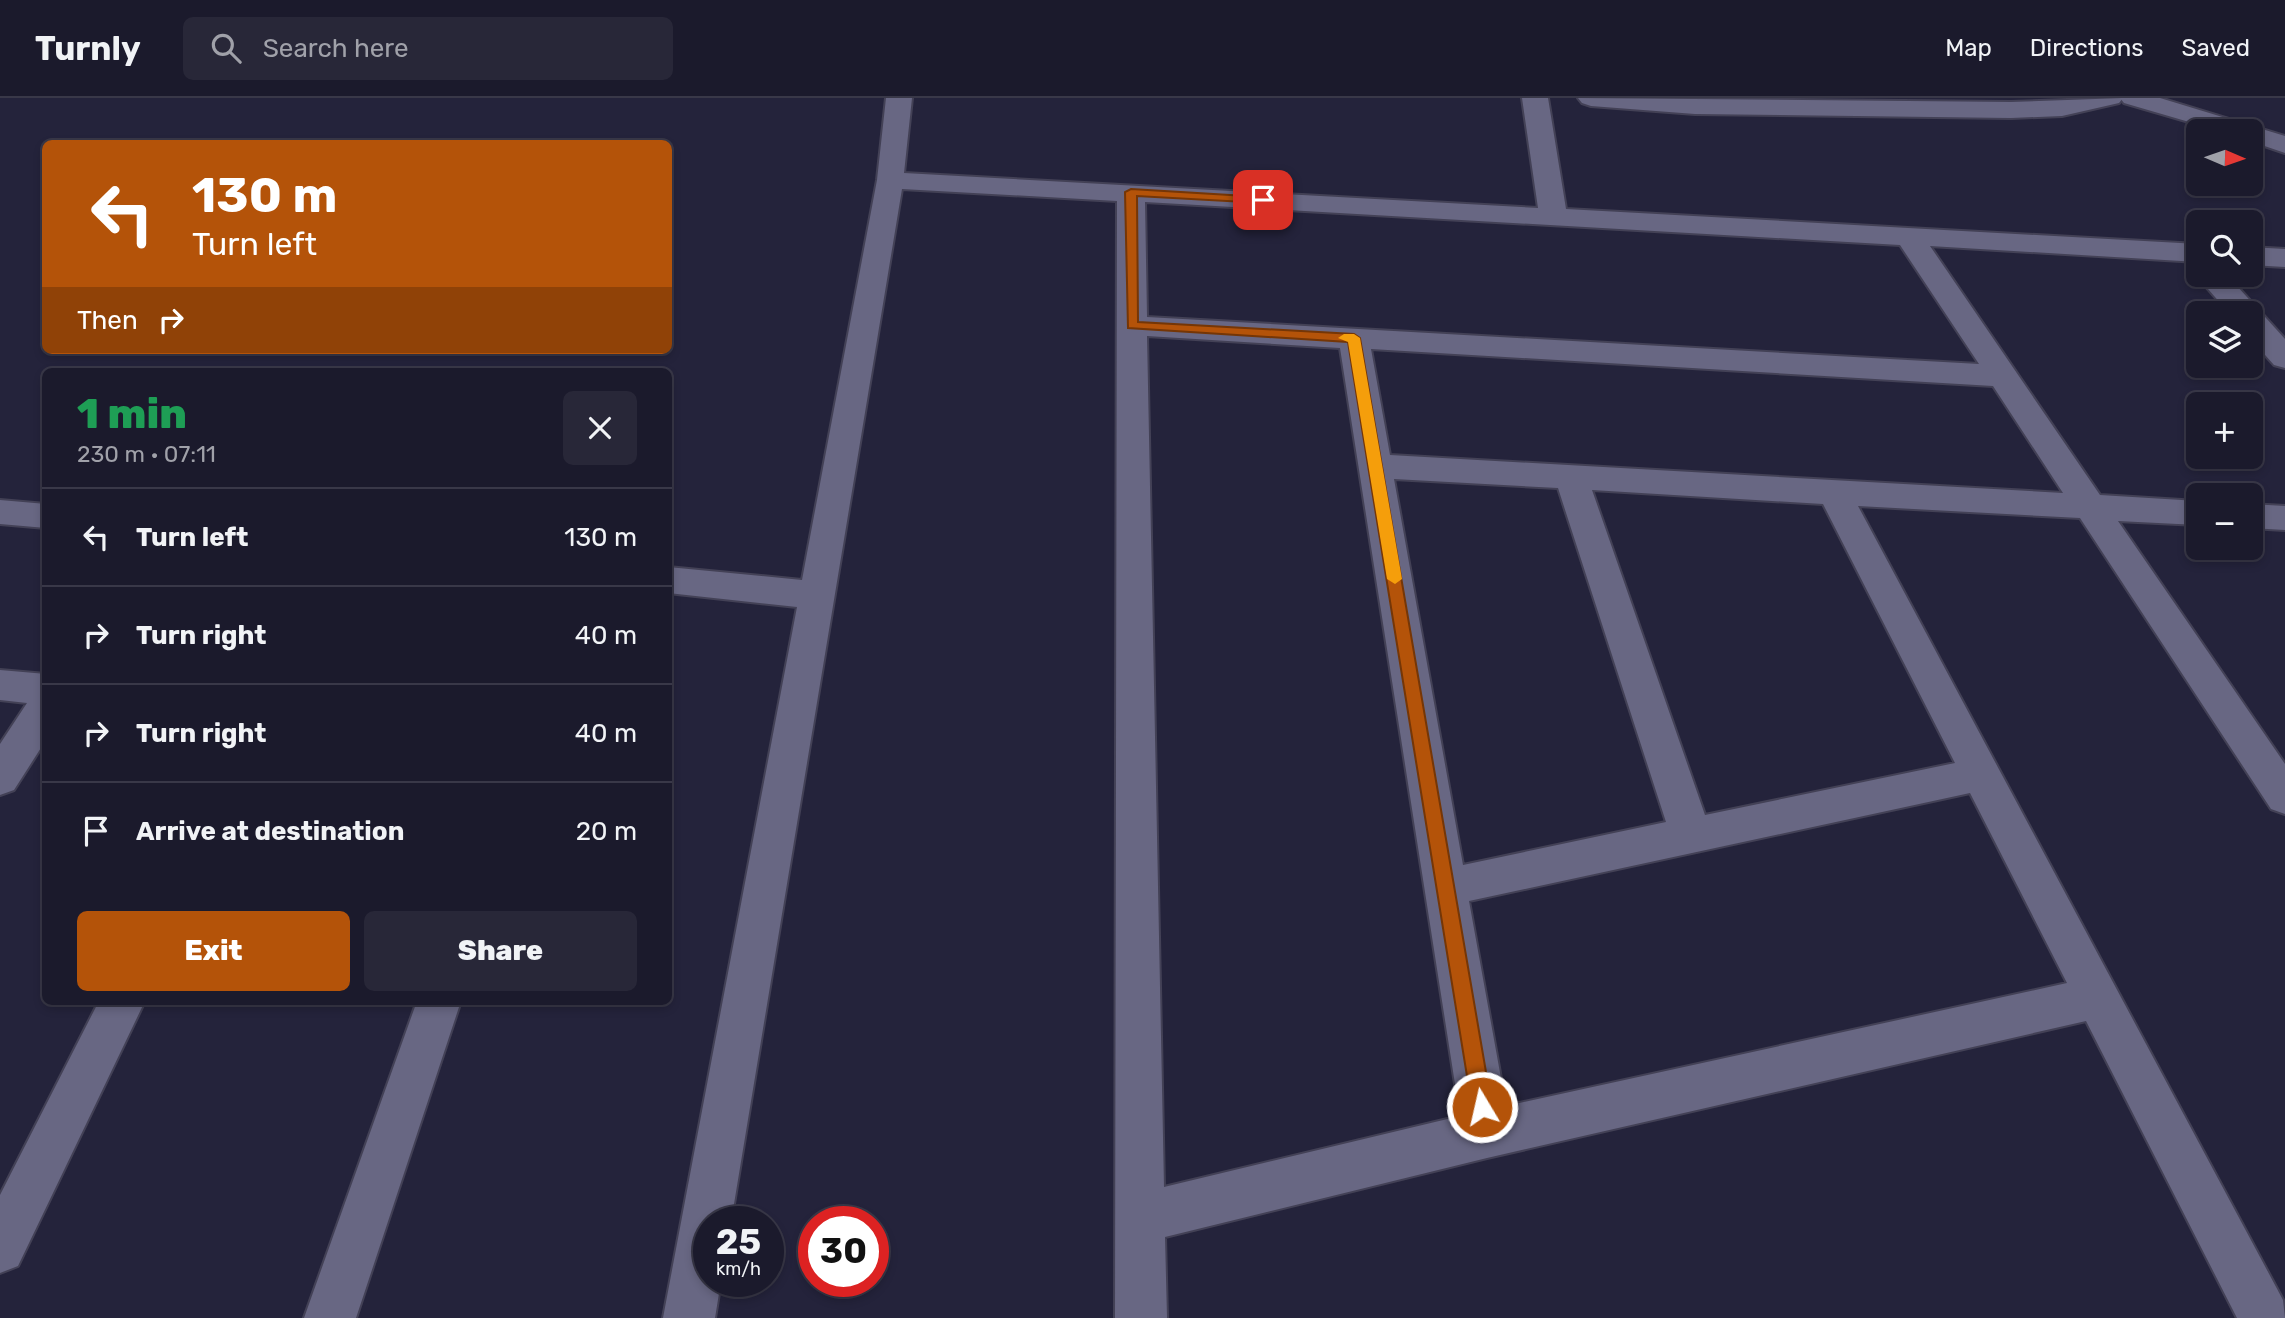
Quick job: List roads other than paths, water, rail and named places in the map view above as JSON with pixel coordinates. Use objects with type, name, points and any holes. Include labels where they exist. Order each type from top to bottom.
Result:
[{"type":"street","points":[[689,1318],[890,180],[899,98]]},
{"type":"street","points":[[1535,98],[1553,216]]},
{"type":"street","points":[[1591,98],[1695,106],[2011,110],[2062,108],[2110,98]]},
{"type":"street","points":[[2133,98],[2205,119]]},
{"type":"street","points":[[2263,137],[2285,145]]},
{"type":"street","points":[[890,180],[1909,237],[2186,259]]},
{"type":"street","points":[[1131,192],[1141,1318]]},
{"type":"street","points":[[1909,237],[2285,797]]},
{"type":"street","points":[[2263,257],[2285,258]]},
{"type":"street","points":[[2223,287],[2235,301]]},
{"type":"street","points":[[1132,326],[2002,376]]},
{"type":"street","points":[[2263,333],[2285,358]]},
{"type":"street","points":[[1354,338],[1487,1134]]},
{"type":"street","points":[[1376,467],[2186,512]]},
{"type":"street","points":[[1571,477],[1691,835]]},
{"type":"street","points":[[1834,492],[2265,1318]]},
{"type":"street","points":[[0,512],[42,516]]},
{"type":"street","points":[[2263,517],[2285,519]]},
{"type":"street","points":[[672,580],[817,595]]},
{"type":"street","points":[[0,685],[42,689]]},
{"type":"street","points":[[0,778],[42,712]]},
{"type":"street","points":[[1446,887],[1981,774]]},
{"type":"street","points":[[1140,1218],[1487,1134],[2097,997]]},
{"type":"street","points":[[0,1248],[121,1005]]},
{"type":"street","points":[[330,1318],[438,1005]]}]
